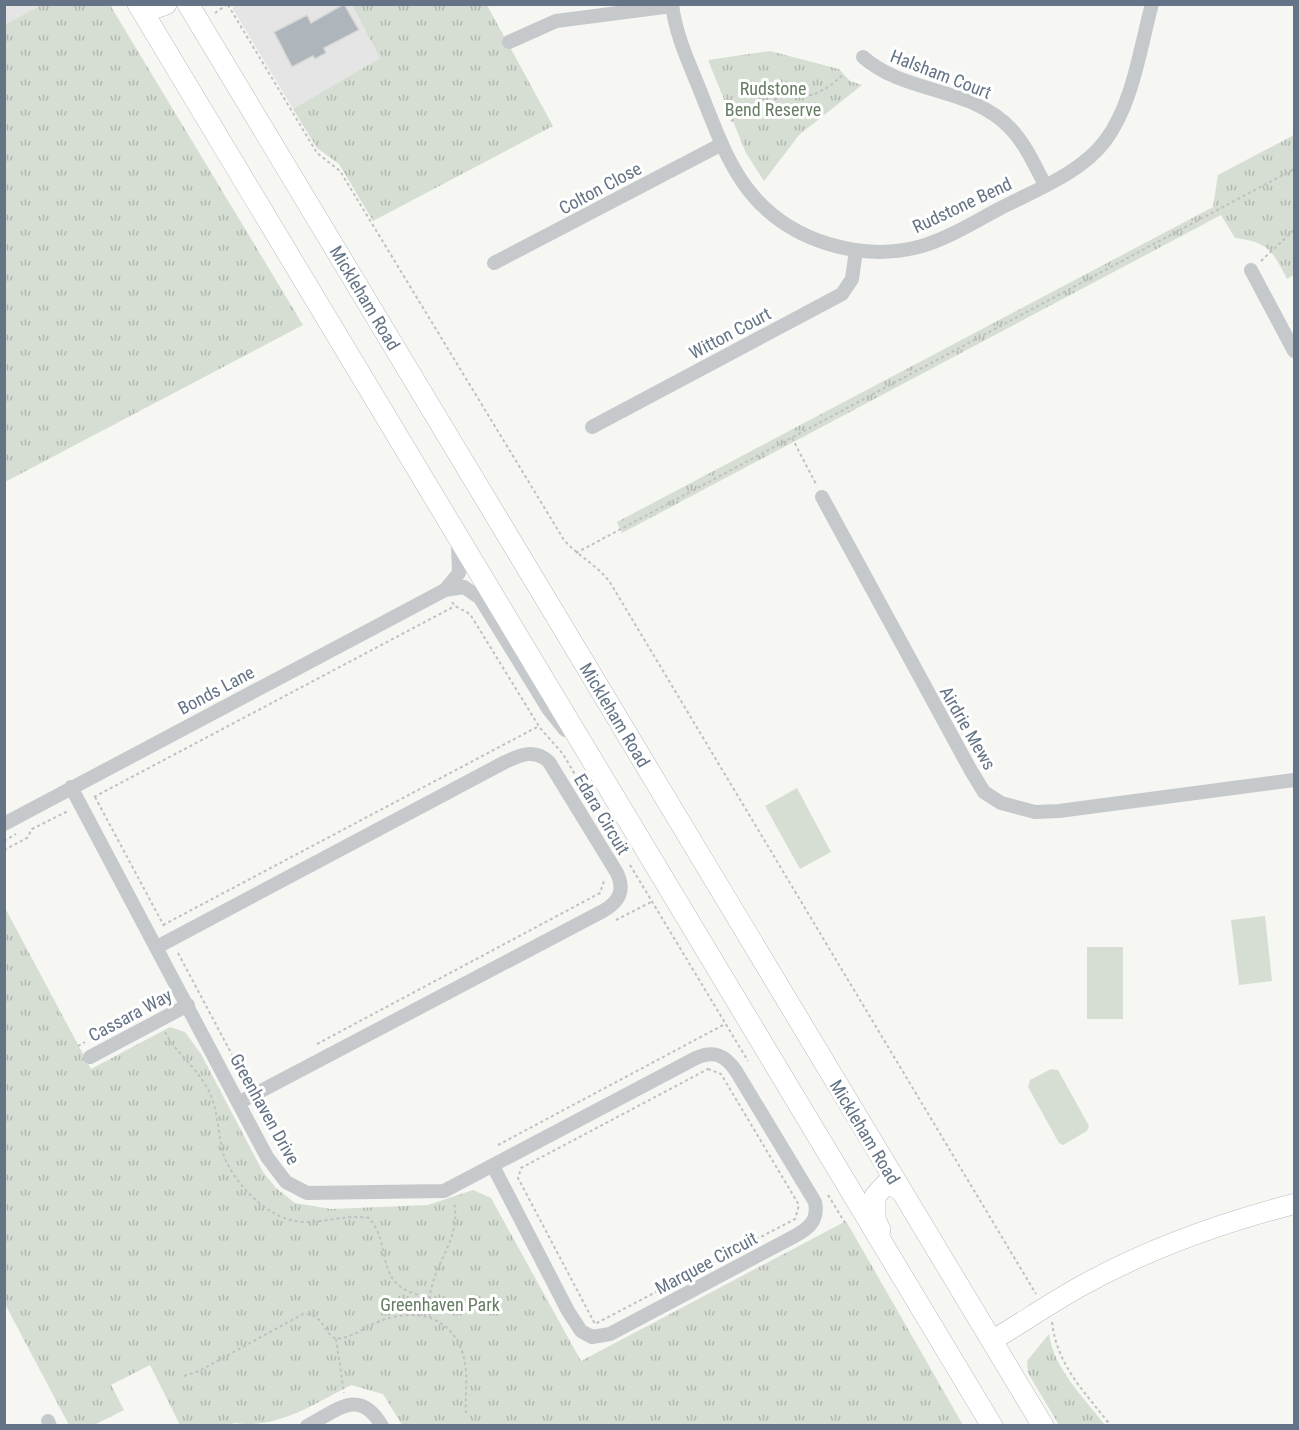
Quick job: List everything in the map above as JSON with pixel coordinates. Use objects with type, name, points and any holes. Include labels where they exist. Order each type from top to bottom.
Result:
[{"type":"main road","points":[[166,4],[145,7],[452,529],[992,1425]]},
{"type":"main road","name":"Mickleham Road","points":[[199,6],[899,1189],[1043,1425]]},
{"type":"main road","points":[[899,1189],[891,1183],[884,1185],[875,1196],[874,1208],[875,1219],[902,1276]]},
{"type":"street","name":"Rudstone Bend","points":[[672,5],[679,37],[722,144],[741,180],[774,216],[822,241],[856,250],[905,250],[931,243],[1045,185],[1084,162],[1096,152],[1113,129],[1124,106],[1152,4]]},
{"type":"street","points":[[509,42],[556,21],[672,5]]},
{"type":"street","name":"Halsham Court","points":[[863,57],[884,73],[968,100],[991,111],[1019,139],[1045,185]]},
{"type":"street","name":"Colton Close","points":[[494,263],[722,144]]},
{"type":"street","name":"Witton Court","points":[[592,427],[842,294],[852,279],[856,250]]},
{"type":"street","points":[[1251,270],[1294,351]]},
{"type":"street","name":"Airdrie Mews","points":[[822,496],[970,769],[984,792],[1001,803],[1027,811],[1059,811],[1294,780]]},
{"type":"street","points":[[445,590],[458,577],[460,569],[460,553],[452,529]]},
{"type":"street","points":[[445,590],[464,587],[480,598],[549,710],[590,759]]},
{"type":"street","name":"Bonds Lane","points":[[4,824],[445,590]]},
{"type":"street","name":"Edara Circuit","points":[[157,947],[496,767],[528,753],[540,755],[549,762],[617,873],[621,885],[620,895],[613,905],[240,1102]]},
{"type":"street","name":"Greenhaven Drive","points":[[71,787],[276,1172],[286,1182],[301,1191],[324,1194],[427,1193],[449,1189],[696,1058]]},
{"type":"street","name":"Cassara Way","points":[[90,1057],[188,1005]]},
{"type":"street","name":"Marquee Circuit","points":[[492,1166],[572,1318],[581,1331],[592,1337],[604,1337],[803,1232],[814,1220],[815,1202],[736,1071],[726,1059],[719,1055],[711,1053],[696,1058]]},
{"type":"street","points":[[993,1340],[1083,1285],[1163,1247],[1208,1229],[1294,1204]]},
{"type":"street","points":[[307,1425],[349,1404],[362,1404],[373,1411],[382,1425]]},
{"type":"path","points":[[199,6],[214,14],[228,5],[317,153],[340,171],[564,540],[576,553],[602,570],[611,584],[1052,1320],[1055,1345],[1062,1362],[1111,1425]]},
{"type":"path","points":[[731,121],[782,96],[813,95],[830,86],[844,74]]},
{"type":"path","points":[[576,553],[1294,169]]},
{"type":"path","points":[[1251,270],[1294,231]]},
{"type":"path","points":[[792,438],[822,496]]},
{"type":"path","points":[[445,590],[455,606],[471,614],[538,726],[563,754],[595,807]]},
{"type":"path","points":[[4,850],[27,838],[32,829],[455,606]]},
{"type":"path","points":[[163,925],[538,726]]},
{"type":"path","points":[[95,797],[292,1165]]},
{"type":"path","points":[[67,811],[73,821]]},
{"type":"path","points":[[625,857],[752,1069]]},
{"type":"path","points":[[309,1048],[600,893],[604,880]]},
{"type":"path","points":[[78,1046],[161,1001],[164,992]]},
{"type":"path","points":[[495,1146],[725,1024]]},
{"type":"path","points":[[708,1069],[721,1074],[799,1205],[795,1219],[595,1324],[518,1178],[521,1168],[708,1069]]},
{"type":"path","points":[[430,1317],[429,1297],[433,1277],[452,1240],[455,1225],[455,1207],[449,1189]]},
{"type":"path","points":[[826,1191],[845,1223]]},
{"type":"path","points":[[184,1376],[199,1371],[303,1314],[310,1314],[321,1319],[336,1339],[342,1385],[349,1404]]},
{"type":"path","points":[[336,1339],[388,1318],[430,1317],[451,1331],[462,1348],[466,1372],[466,1413]]},
{"type":"shaded area","points":[[234,4],[352,5],[380,58],[293,109],[233,9]]},
{"type":"shaded area","points":[[5,5],[42,5],[5,24]]},
{"type":"green space","points":[[42,5],[110,5],[303,325],[5,482],[5,24]]},
{"type":"green space","points":[[352,5],[487,5],[553,126],[373,221],[339,164],[317,148],[293,109],[380,58]]},
{"type":"green space","name":"Rudstone Bend Reserve","points":[[770,51],[839,69],[850,81],[862,85],[799,135],[764,181],[746,153],[708,60]]},
{"type":"green space","points":[[1294,135],[1294,275],[1287,279],[1273,254],[1262,245],[1235,238],[1221,215],[622,533],[617,522],[1213,207],[1218,175]]},
{"type":"green space","points":[[797,788],[831,852],[800,869],[765,806]]},
{"type":"green space","name":"Greenhaven Park","points":[[4,906],[91,1069],[170,1027],[185,1032],[201,1054],[263,1172],[276,1188],[295,1203],[331,1209],[428,1205],[473,1190],[491,1198],[581,1361],[846,1221],[963,1425],[402,1425],[383,1394],[351,1385],[310,1407],[266,1423],[180,1425],[150,1365],[111,1385],[124,1410],[94,1425],[69,1425],[5,1304]]},
{"type":"green space","points":[[1265,916],[1272,981],[1239,985],[1231,920]]},
{"type":"green space","points":[[1087,947],[1123,947],[1123,1019],[1087,1019]]},
{"type":"green space","points":[[1051,1069],[1058,1070],[1089,1126],[1087,1131],[1063,1145],[1059,1143],[1028,1087],[1030,1080]]},
{"type":"green space","points":[[1049,1334],[1063,1371],[1105,1425],[1059,1425],[1028,1373],[1027,1361]]},
{"type":"building","points":[[344,4],[359,30],[324,48],[326,53],[315,59],[313,56],[292,67],[274,32],[307,15],[311,23]]}]
